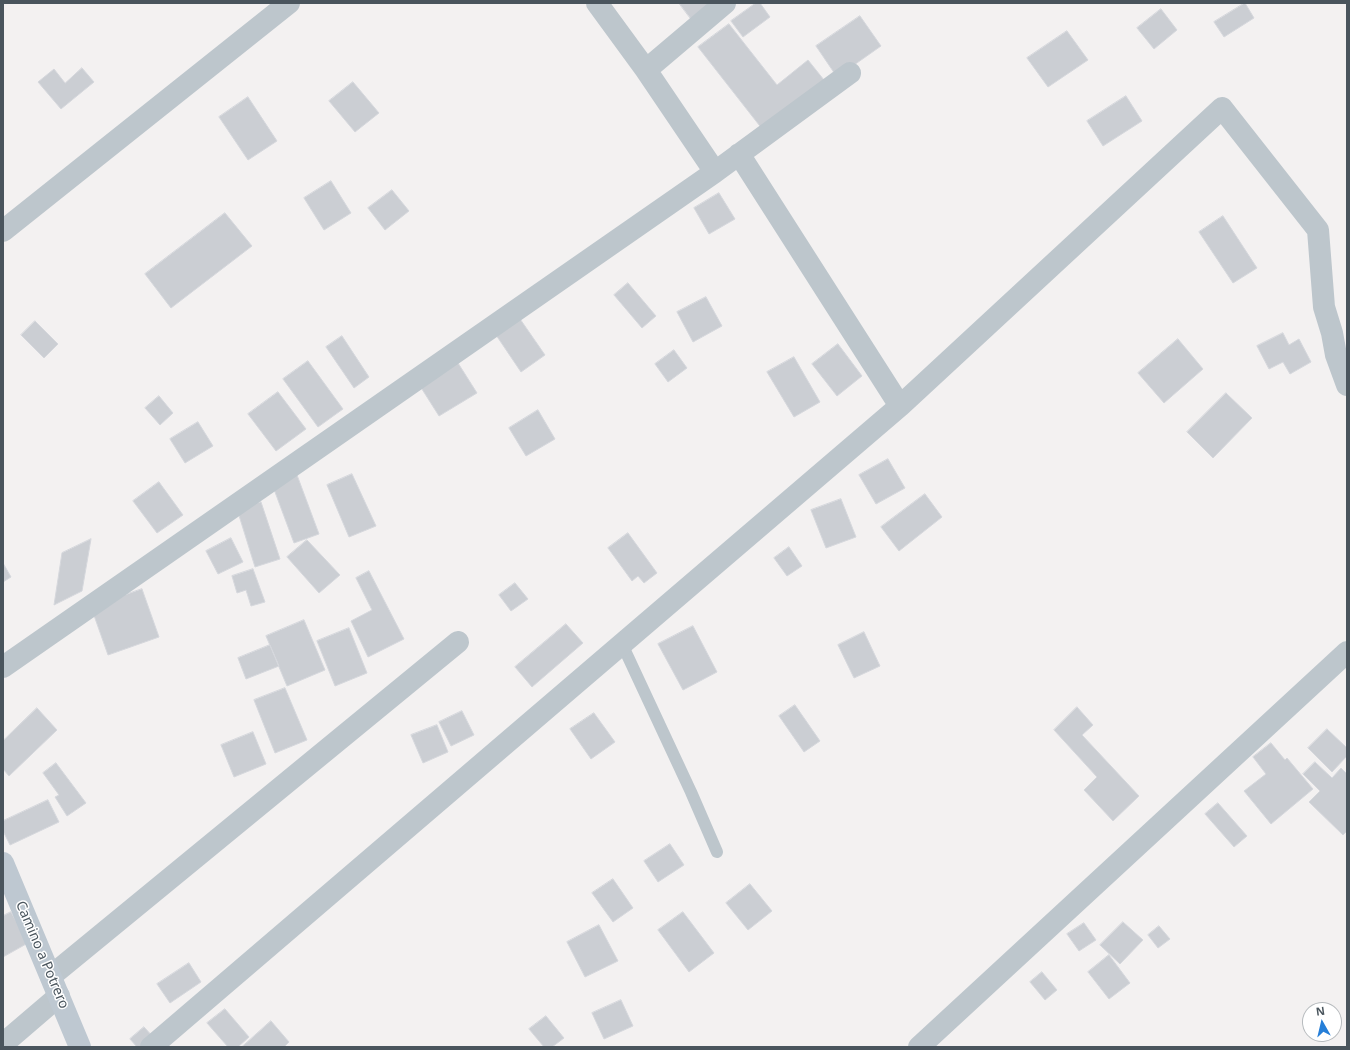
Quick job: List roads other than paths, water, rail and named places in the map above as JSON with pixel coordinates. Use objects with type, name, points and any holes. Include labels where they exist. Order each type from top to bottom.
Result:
[{"type":"street","points":[[3,231],[289,3]]},
{"type":"street","points":[[597,3],[646,70],[715,172]]},
{"type":"street","points":[[646,70],[725,3]]},
{"type":"street","points":[[3,667],[715,172],[850,73]]},
{"type":"street","points":[[151,1047],[900,406],[1222,108],[1318,230],[1324,307],[1332,333],[1336,355],[1347,385]]},
{"type":"street","points":[[739,154],[900,406]]},
{"type":"street","points":[[3,1044],[55,986],[458,642]]},
{"type":"street","points":[[919,1047],[1347,652]]},
{"type":"street","name":"Camino a Potrero","points":[[3,863],[80,1047]]},
{"type":"lane","points":[[622,644],[691,792],[717,852]]}]
